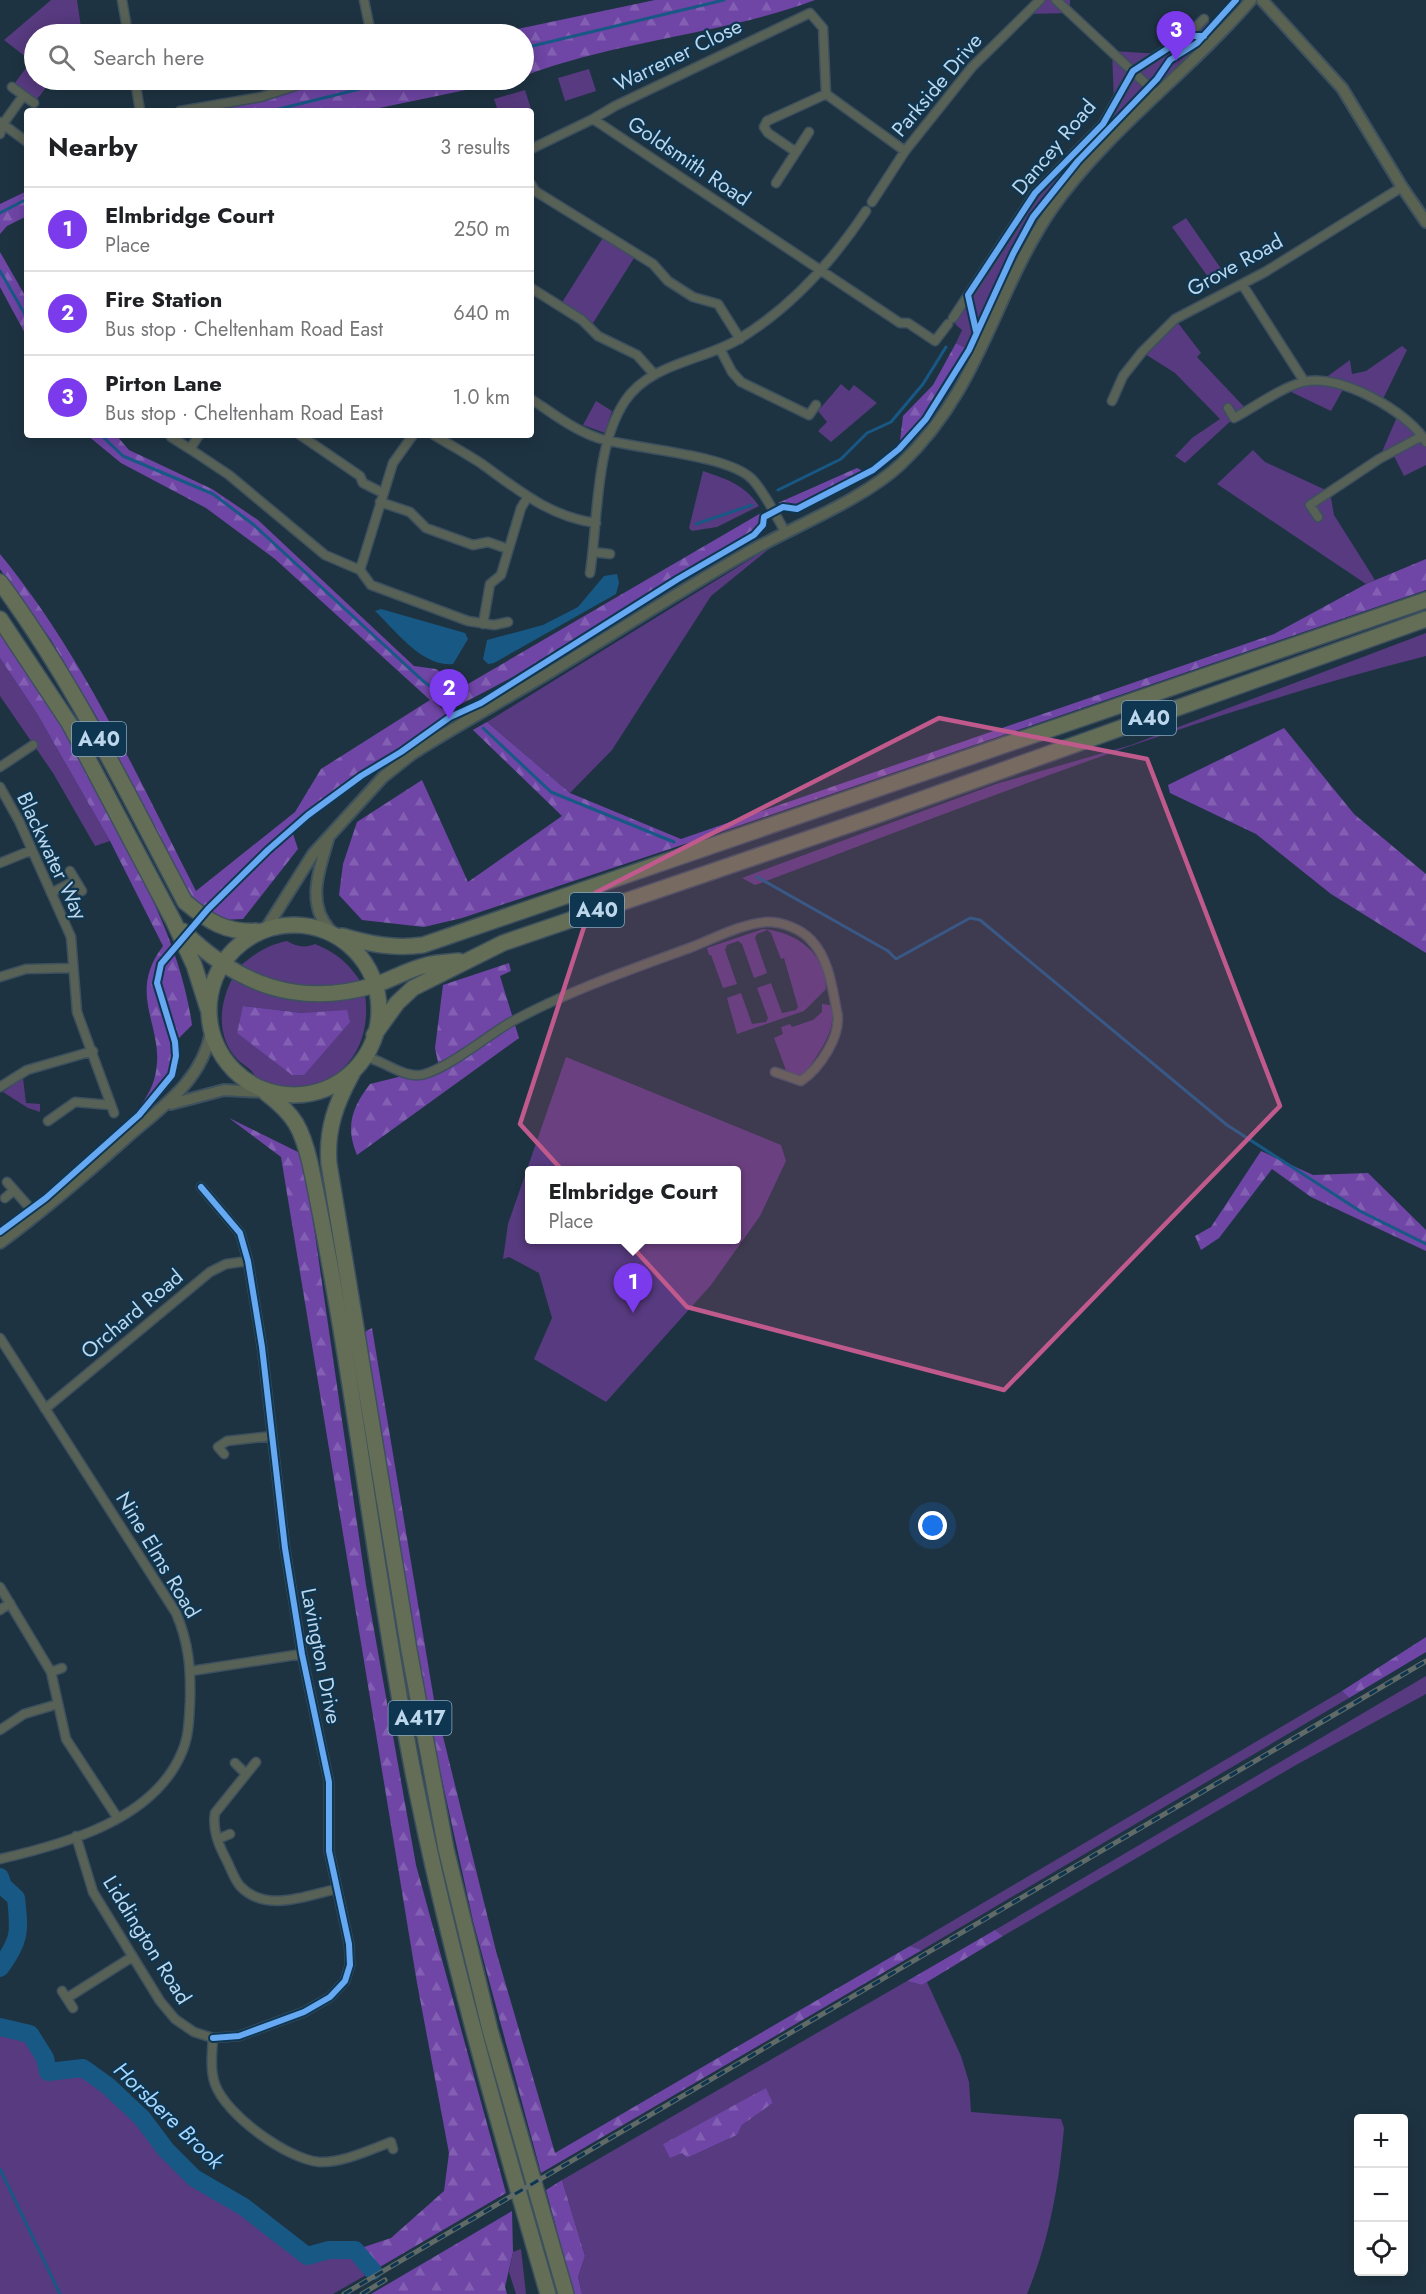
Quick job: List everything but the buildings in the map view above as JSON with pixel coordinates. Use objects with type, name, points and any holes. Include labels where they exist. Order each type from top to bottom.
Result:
[{"type":"highway","name":"A40","points":[[0,582],[85,713],[185,902],[209,921],[223,928],[242,932],[295,924],[383,947],[401,948],[423,945],[1426,600]]},
{"type":"highway","name":"A40","points":[[0,619],[69,723],[174,922],[195,965],[209,1012],[211,1032],[220,1052],[235,1072],[264,1092],[281,1097],[311,1095],[333,1087],[352,1074],[366,1056],[374,1035],[378,1001],[375,985],[366,965],[336,933]]},
{"type":"highway","name":"A40","points":[[374,1035],[397,1003],[413,988],[470,959],[538,930],[872,817],[1426,619]]},
{"type":"highway","name":"A40","points":[[174,922],[207,954],[225,966],[255,983],[284,991],[318,994],[375,985],[427,965],[470,959]]},
{"type":"highway","name":"A40","points":[[209,1012],[215,987],[225,966],[261,929]]},
{"type":"highway","name":"A417","points":[[352,1074],[333,1114],[328,1152],[421,1724],[446,1849],[475,1971],[566,2294]]},
{"type":"highway","name":"A417","points":[[264,1092],[296,1121],[304,1138],[310,1163],[395,1671],[429,1849],[472,2032],[548,2294]]},
{"type":"main road","points":[[261,929],[313,854],[364,795],[411,754],[726,564],[874,483],[898,466],[922,442],[947,411],[966,380],[1023,256],[1052,209],[1076,180],[1158,94],[1204,52],[1251,0]]},
{"type":"main road","points":[[1262,0],[1322,63],[1342,88],[1426,222]]},
{"type":"main road","points":[[328,839],[317,876],[316,896],[322,921],[336,933]]},
{"type":"main road","points":[[0,1243],[37,1216],[168,1105],[203,1060],[211,1032]]},
{"type":"main road","points":[[168,1105],[224,1090],[264,1092]]},
{"type":"street","points":[[122,0],[126,24]]},
{"type":"street","points":[[364,0],[369,24]]},
{"type":"street","name":"Parkside Drive","points":[[872,202],[905,151],[972,67],[1040,0]]},
{"type":"street","points":[[1056,0],[1158,94]]},
{"type":"street","name":"Warrener Close","points":[[593,119],[804,13],[810,13],[823,28],[826,94]]},
{"type":"street","name":"Dancey Road","points":[[950,321],[1035,193],[1103,124],[1133,71],[1187,36],[1204,19]]},
{"type":"street","points":[[12,87],[34,104]]},
{"type":"street","points":[[137,90],[140,108]]},
{"type":"street","points":[[197,108],[261,97],[283,90]]},
{"type":"street","points":[[796,152],[768,133],[764,127],[767,121],[826,94],[905,151]]},
{"type":"street","points":[[0,134],[2,123],[23,96]]},
{"type":"street","points":[[534,148],[593,119]]},
{"type":"street","name":"Goldsmith Road","points":[[593,119],[900,323],[908,323],[934,341],[950,321]]},
{"type":"street","points":[[2,123],[24,140]]},
{"type":"street","points":[[776,183],[809,132]]},
{"type":"street","name":"Grove Road","points":[[1112,401],[1123,376],[1142,352],[1175,319],[1242,284],[1402,187]]},
{"type":"street","points":[[534,189],[653,264],[676,286],[693,297],[718,304],[740,339]]},
{"type":"street","points":[[590,573],[608,440],[626,399],[654,374],[740,339],[779,311],[821,272],[866,211]]},
{"type":"street","points":[[1242,284],[1304,381]]},
{"type":"street","points":[[534,290],[582,320],[598,336],[637,355],[654,374]]},
{"type":"street","points":[[720,349],[732,372],[741,382],[809,415],[816,405]]},
{"type":"street","points":[[1228,408],[1234,418],[1304,381],[1344,386],[1399,412],[1412,422],[1424,439],[1379,459],[1310,505],[1318,517]]},
{"type":"street","points":[[534,401],[577,429],[608,440],[663,449],[739,470],[751,478],[763,494],[786,533]]},
{"type":"street","points":[[173,438],[229,475],[325,555],[360,570],[371,585],[483,624],[508,622]]},
{"type":"street","points":[[190,449],[197,438]]},
{"type":"street","points":[[304,438],[360,476],[363,483],[382,498],[410,512],[426,528],[473,545],[488,542],[508,549]]},
{"type":"street","points":[[360,570],[393,463],[411,438]]},
{"type":"street","points":[[439,438],[480,463],[527,498],[565,517],[596,523]]},
{"type":"street","points":[[483,624],[490,584],[501,575],[527,498]]},
{"type":"street","points":[[593,552],[610,554]]},
{"type":"street","points":[[0,767],[33,745]]},
{"type":"street","points":[[20,755],[26,764]]},
{"type":"street","name":"Blackwater Way","points":[[0,787],[32,850],[71,937],[77,1012],[93,1051],[112,1109],[75,1102],[48,1121]]},
{"type":"street","points":[[0,863],[32,850]]},
{"type":"street","points":[[70,872],[82,891]]},
{"type":"street","points":[[51,894],[75,881]]},
{"type":"street","points":[[366,1056],[380,1060],[406,1074],[424,1074],[512,1022],[576,992],[728,934],[767,922],[797,930],[811,939],[824,958],[839,1024],[836,1033],[810,1074],[801,1081],[775,1072]]},
{"type":"street","points":[[0,977],[26,969],[72,968]]},
{"type":"street","points":[[0,1087],[27,1070],[93,1051]]},
{"type":"street","points":[[7,1182],[37,1216]]},
{"type":"street","name":"Lavington Drive","points":[[201,1187],[240,1233],[248,1261],[262,1347],[285,1548],[302,1654],[329,1782],[329,1851],[349,1944],[350,1965],[345,1981],[330,1997],[304,2012],[239,2036],[213,2038]]},
{"type":"street","points":[[5,1197],[14,1190]]},
{"type":"street","points":[[212,1199],[219,1191]]},
{"type":"street","name":"Orchard Road","points":[[45,1409],[210,1272],[226,1264],[248,1261]]},
{"type":"street","name":"Nine Elms Road","points":[[0,1338],[176,1613],[185,1634],[191,1671],[189,1726],[183,1751],[168,1777],[156,1791],[117,1817],[76,1836],[47,1848],[0,1859]]},
{"type":"street","points":[[218,1446],[227,1441],[272,1436]]},
{"type":"street","points":[[0,1587],[51,1672],[66,1739],[117,1817]]},
{"type":"street","points":[[0,1610],[10,1603]]},
{"type":"street","points":[[191,1671],[302,1654]]},
{"type":"street","points":[[51,1672],[62,1668]]},
{"type":"street","points":[[0,1730],[24,1714],[58,1704]]},
{"type":"street","points":[[256,1762],[214,1813],[214,1830],[238,1884],[255,1897],[287,1901],[336,1889]]},
{"type":"street","points":[[235,1763],[246,1774]]},
{"type":"street","points":[[218,1839],[230,1834]]},
{"type":"street","name":"Liddington Road","points":[[76,1836],[93,1892],[132,1957],[175,2019],[194,2032],[213,2038]]},
{"type":"street","points":[[73,2008],[65,1995],[132,1957]]},
{"type":"street","points":[[213,2038],[214,2084],[225,2103],[240,2119],[291,2154],[320,2162],[351,2156],[390,2142]]},
{"type":"highlighted area","points":[[939,718],[1147,759],[1280,1106],[1004,1390],[687,1307],[520,1124],[595,893]]},
{"type":"shaded area","points":[[51,0],[77,0],[81,24],[24,24],[24,56],[4,40]]},
{"type":"shaded area","points":[[1040,0],[1070,0],[1070,13],[1026,14]]},
{"type":"shaded area","points":[[1204,19],[1223,31],[1158,95],[1052,209],[983,348],[969,350],[956,343],[962,330],[955,324],[1035,193],[1103,124],[1114,103],[1112,51],[1161,54]]},
{"type":"shaded area","points":[[589,69],[596,91],[565,101],[558,78]]},
{"type":"shaded area","points":[[24,71],[24,90],[44,90],[34,103],[12,87]]},
{"type":"shaded area","points":[[525,90],[531,108],[497,108],[494,99]]},
{"type":"shaded area","points":[[1186,218],[1224,273],[1211,281],[1172,227]]},
{"type":"shaded area","points":[[604,236],[636,255],[593,323],[561,304]]},
{"type":"shaded area","points":[[1175,319],[1201,353],[1197,357],[1248,411],[1234,418],[1185,463],[1175,456],[1192,438],[1220,419],[1175,373],[1142,352]]},
{"type":"shaded area","points":[[1402,346],[1407,350],[1381,403],[1345,386],[1331,411],[1287,390],[1321,381],[1350,360],[1352,374],[1366,371]]},
{"type":"shaded area","points":[[841,384],[849,391],[854,385],[877,403],[831,442],[818,431],[827,422],[818,411]]},
{"type":"shaded area","points":[[596,401],[612,411],[605,433],[583,425]]},
{"type":"shaded area","points":[[1399,412],[1422,435],[1426,434],[1426,465],[1404,476],[1392,452],[1379,459]]},
{"type":"shaded area","points":[[1253,450],[1265,462],[1330,492],[1334,515],[1375,580],[1366,584],[1217,484]]},
{"type":"shaded area","points":[[703,471],[728,480],[741,488],[759,506],[717,527],[692,531],[689,528]]},
{"type":"shaded area","points":[[775,544],[711,596],[612,750],[570,793],[487,722]]},
{"type":"shaded area","points":[[1426,633],[1426,656],[1341,679],[1172,732],[1004,791],[755,885],[742,878],[996,784],[1131,745]]},
{"type":"shaded area","points":[[0,658],[36,712],[110,841],[95,846],[53,773],[0,696]]},
{"type":"shaded area","points":[[763,929],[775,931],[787,935],[807,947],[821,965],[826,989],[804,1011],[737,1034],[727,998],[741,993],[752,1024],[766,1022],[768,1018],[757,988],[771,983],[782,1013],[796,1010],[798,1007],[784,958],[781,959],[771,933],[767,930],[757,934],[755,938],[767,973],[754,978],[742,944],[738,941],[727,945],[725,950],[737,984],[723,988],[707,948]]},
{"type":"shaded area","points":[[287,941],[301,946],[315,944],[330,951],[347,964],[361,982],[328,986],[298,985],[239,967],[261,951]]},
{"type":"shaded area","points":[[232,979],[268,994],[304,1000],[365,994],[366,1019],[361,1040],[352,1058],[338,1072],[321,1082],[301,1086],[279,1085],[256,1078],[250,1069],[237,1059],[226,1041],[222,1009]],"holes":[[[244,1006],[303,1013],[237,1033]]]},
{"type":"shaded area","points":[[822,1004],[830,1005],[832,1014],[830,1032],[826,1040],[806,1073],[798,1077],[787,1073],[774,1038],[783,1034],[781,1027],[790,1024],[792,1027],[813,1020],[822,1012]]},
{"type":"shaded area","points":[[566,1057],[781,1145],[786,1161],[760,1216],[741,1243],[741,1166],[528,1166]]},
{"type":"shaded area","points":[[23,1078],[26,1103],[40,1104],[40,1112],[28,1108],[3,1092]]},
{"type":"shaded area","points":[[525,1175],[525,1244],[740,1244],[711,1285],[606,1402],[534,1359],[552,1318],[539,1273],[509,1257],[503,1259],[508,1224]]},
{"type":"shaded area","points":[[1426,1676],[1426,1694],[1296,1765],[1003,1936],[995,1930]]},
{"type":"shaded area","points":[[1342,1691],[1349,1698],[922,1950],[910,1946]]},
{"type":"shaded area","points":[[907,1981],[922,1985],[927,1982],[961,2056],[969,2082],[971,2112],[1061,2119],[1064,2128],[1052,2213],[1027,2294],[582,2294],[578,2277],[585,2256],[562,2180]],"holes":[[[766,2089],[773,2103],[742,2125],[737,2135],[687,2158],[663,2144]]]},
{"type":"shaded area","points":[[0,2027],[30,2034],[45,2058],[48,2072],[83,2068],[108,2086],[142,2118],[166,2150],[194,2178],[244,2207],[307,2256],[329,2250],[355,2250],[373,2271],[333,2294],[0,2294]]},
{"type":"shaded area","points":[[521,2249],[526,2294],[516,2294],[509,2272],[513,2252]]},
{"type":"green space","points":[[655,0],[815,0],[743,22],[596,54],[534,73],[534,26]]},
{"type":"green space","points":[[283,90],[466,90],[379,108],[197,108],[261,97]]},
{"type":"green space","points":[[24,192],[24,218],[7,226],[0,234],[0,204]]},
{"type":"green space","points":[[0,252],[24,294],[24,331],[0,287]]},
{"type":"green space","points":[[956,343],[969,350],[937,402],[899,449],[903,416],[933,385]]},
{"type":"green space","points":[[91,438],[119,438],[129,450],[212,489],[258,520],[414,666],[436,669],[461,688],[761,513],[757,528],[513,677],[450,710],[434,702],[449,714],[291,828],[298,849],[243,919],[220,920],[189,897],[99,721],[51,640],[0,569],[0,554],[30,593],[83,675],[130,760],[196,891],[295,812],[321,769],[430,700],[275,559],[206,508],[121,463]]},
{"type":"green space","points":[[857,468],[865,472],[794,510],[778,503]]},
{"type":"green space","points":[[1426,559],[1426,590],[703,838],[462,918],[424,927],[362,920],[339,895],[343,864],[357,822],[422,780],[468,882],[562,816],[473,730],[487,722],[570,793],[681,839],[1274,634],[1366,584]]},
{"type":"green space","points":[[0,628],[53,711],[143,879],[168,936],[186,995],[192,1025],[175,1042],[176,1056],[172,1075],[131,1121],[154,1080],[157,1062],[156,1045],[147,998],[147,982],[152,965],[163,946],[110,841],[36,712],[0,658]]},
{"type":"green space","points":[[1284,728],[1354,814],[1426,874],[1426,953],[1331,894],[1256,834],[1170,793],[1168,785]]},
{"type":"green space","points":[[509,963],[511,971],[500,976],[519,1038],[357,1155],[351,1135],[352,1118],[370,1084],[439,1067],[435,1048],[443,985]]},
{"type":"green space","points":[[243,1006],[303,1013],[347,1010],[350,1022],[304,1075],[292,1075],[237,1033]]},
{"type":"green space","points":[[229,1118],[300,1153],[312,1214],[366,1585],[416,1865],[506,2193],[373,2271],[355,2250],[391,2238],[444,2191],[449,2153],[417,1983],[281,1157]]},
{"type":"green space","points":[[1261,1151],[1313,1175],[1368,1173],[1426,1230],[1426,1251],[1311,1197],[1272,1169],[1219,1238],[1201,1250],[1195,1236],[1211,1227]]},
{"type":"green space","points":[[372,1328],[434,1700],[496,1951],[555,2153],[910,1946],[922,1950],[541,2173],[473,1921],[425,1702],[363,1333]]},
{"type":"green space","points":[[1426,1637],[1426,1652],[1349,1698],[1342,1691]]},
{"type":"green space","points":[[995,1930],[1003,1936],[922,1985],[907,1981]]},
{"type":"green space","points":[[766,2088],[773,2103],[742,2125],[737,2135],[687,2158],[682,2153],[670,2158],[663,2144]]},
{"type":"green space","points":[[562,2180],[585,2256],[578,2277],[582,2294],[574,2294],[546,2190]]},
{"type":"green space","points":[[512,2211],[513,2252],[505,2287],[507,2294],[371,2294]]},
{"type":"water","points":[[617,574],[619,583],[616,594],[494,663],[488,664],[483,659],[487,640],[543,625],[578,607],[604,576]]},
{"type":"water","points":[[381,609],[465,633],[468,639],[453,664],[431,660],[410,646],[375,611]]},
{"type":"waterway","points":[[534,46],[724,0]]},
{"type":"waterway","points":[[283,108],[356,90]]},
{"type":"waterway","points":[[0,213],[24,201]]},
{"type":"waterway","points":[[0,271],[24,313]]},
{"type":"waterway","points":[[778,490],[841,459],[867,433],[891,422],[923,384],[946,347]]},
{"type":"waterway","points":[[104,438],[123,456],[213,494],[254,525],[422,680],[454,705]]},
{"type":"waterway","points":[[696,524],[752,505]]},
{"type":"waterway","points":[[483,728],[551,792],[674,842]]},
{"type":"waterway","points":[[757,877],[888,951],[896,959],[970,918],[980,920],[1227,1125],[1360,1211],[1426,1244]]},
{"type":"waterway","name":"Horsbere Brook","points":[[0,1877],[3,1886],[16,1898],[18,1920],[15,1943],[0,1968]]},
{"type":"waterway","name":"Horsbere Brook","points":[[0,2027],[30,2034],[45,2058],[48,2072],[83,2068],[108,2086],[142,2118],[166,2150],[194,2178],[244,2207],[307,2256],[329,2250],[355,2250],[373,2271]]},
{"type":"waterway","points":[[0,2169],[60,2294]]},
{"type":"railway","points":[[344,2294],[1426,1661]]},
{"type":"railway","points":[[362,2294],[385,2280]]},
{"type":"cycle path","points":[[0,1232],[46,1198],[139,1115],[172,1075],[176,1056],[175,1042],[157,983],[161,964],[208,909],[268,850],[308,815],[361,776],[401,752],[450,717],[481,703],[678,579],[754,535],[763,525],[764,517],[783,507],[797,509],[873,470],[899,449],[926,419],[969,350],[1013,254],[1033,217],[1078,161],[1157,79],[1170,60],[1197,43],[1236,0]]},
{"type":"cycle path","points":[[976,331],[968,295],[1035,193],[1103,124],[1133,71],[1187,36],[1204,36]]},
{"type":"cycle path","points":[[201,1187],[240,1233],[248,1261],[262,1347],[285,1548],[302,1654],[329,1782],[329,1851],[349,1944],[350,1965],[345,1981],[330,1997],[304,2012],[239,2036],[213,2038]]},
{"type":"place","name":"Pirton Lane","points":[[1176,61]]},
{"type":"place","name":"Fire Station","points":[[449,719]]},
{"type":"place","name":"Elmbridge Court","points":[[633,1313]]}]
